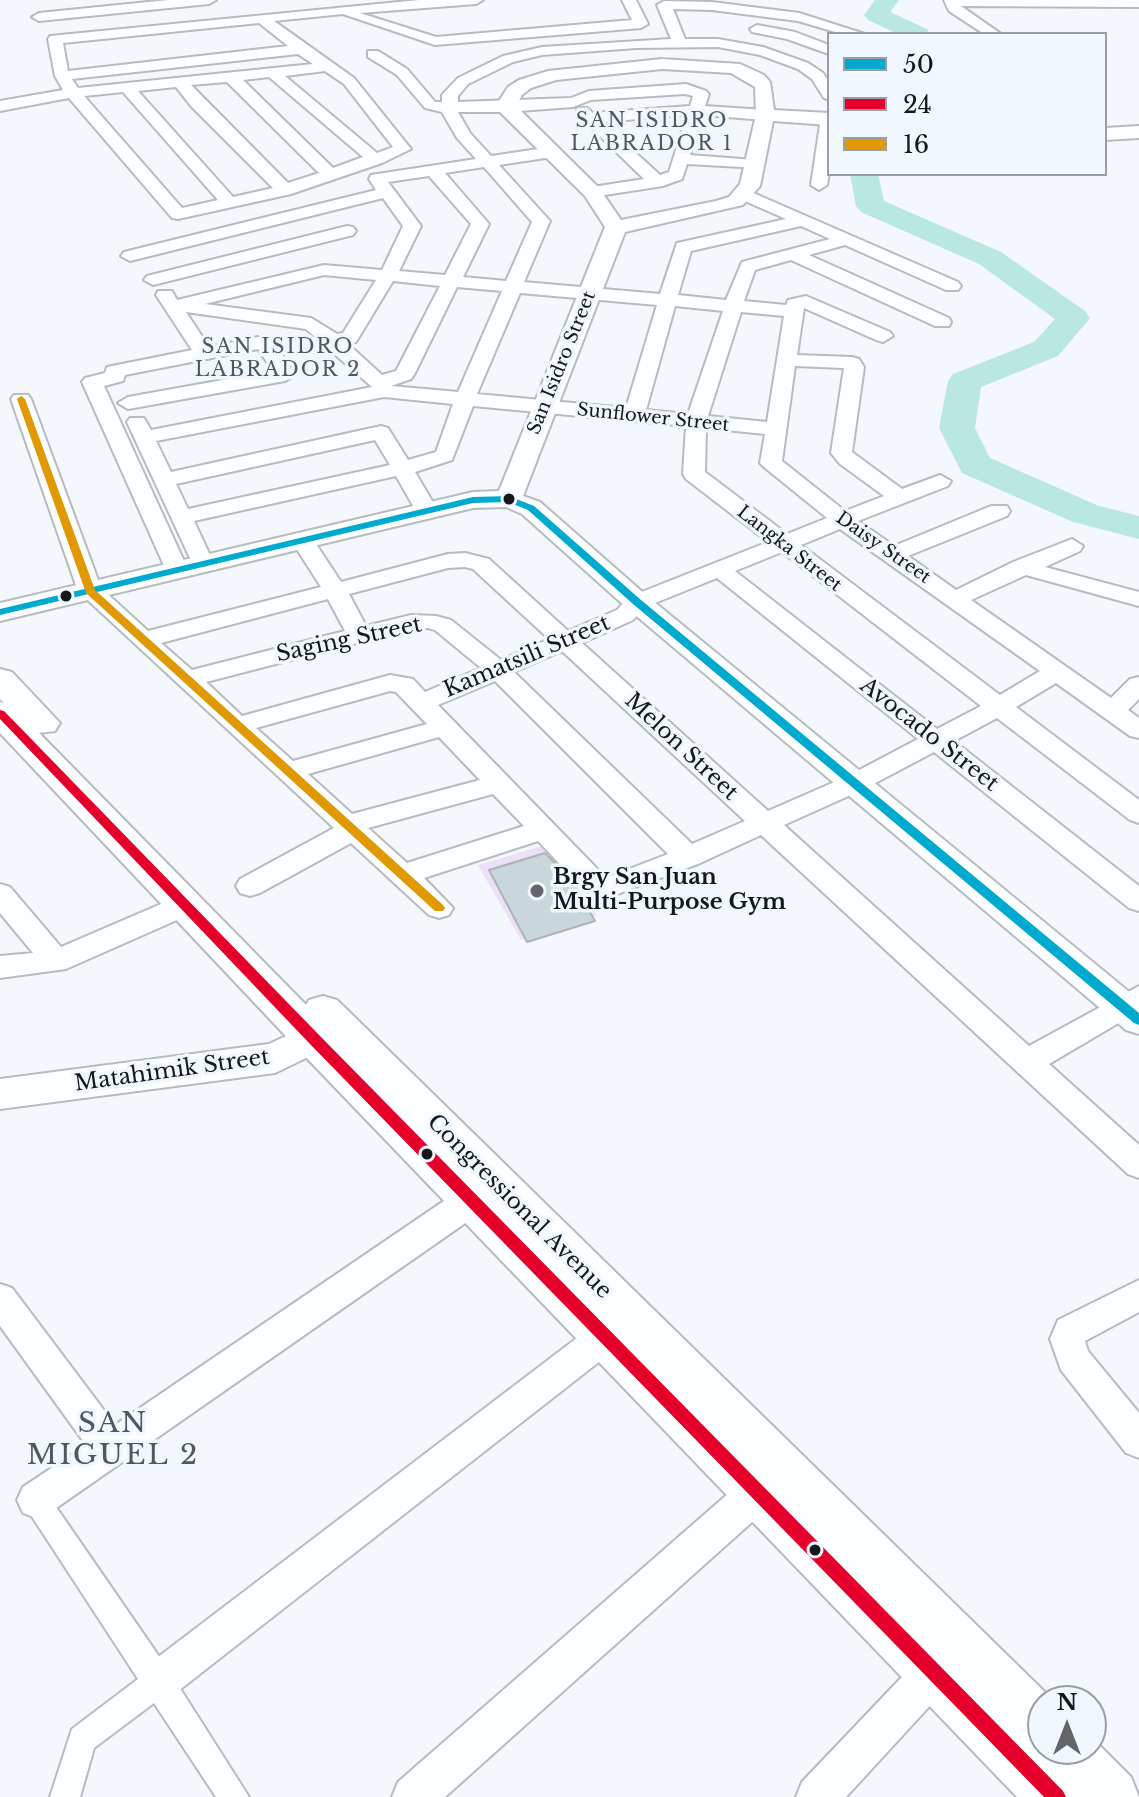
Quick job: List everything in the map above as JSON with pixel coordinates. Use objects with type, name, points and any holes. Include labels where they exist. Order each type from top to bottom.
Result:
[{"type":"main road","name":"Congressional Avenue","points":[[0,679],[327,1033],[472,1200],[1057,1797]]},
{"type":"main road","name":"Congressional Avenue","points":[[0,713],[185,905],[327,1033],[1027,1713]]},
{"type":"main road","points":[[1079,1765],[1111,1797]]},
{"type":"street","points":[[39,17],[110,4],[209,0]]},
{"type":"street","points":[[476,0],[332,5],[262,18],[55,39],[67,57],[62,76],[74,94],[178,214],[285,190],[331,175],[380,177],[552,152]]},
{"type":"street","points":[[991,32],[954,8],[951,1],[1139,3]]},
{"type":"street","points":[[332,5],[435,41],[641,24],[626,5]]},
{"type":"street","points":[[679,42],[680,22],[664,5],[752,10],[813,21],[851,32]]},
{"type":"street","points":[[204,353],[174,306],[130,256],[334,206],[380,177],[402,147],[349,81],[325,67],[262,18]]},
{"type":"street","points":[[382,25],[429,21]]},
{"type":"street","points":[[734,68],[813,21]]},
{"type":"street","points":[[746,27],[790,35],[827,49]]},
{"type":"street","points":[[253,37],[283,34]]},
{"type":"street","points":[[181,517],[405,468],[445,456],[465,399],[541,221],[463,135],[450,113],[450,95],[463,81],[508,59],[542,51],[679,42],[718,43],[763,51],[803,66],[818,76],[827,92]]},
{"type":"street","points":[[62,76],[301,49]]},
{"type":"street","points":[[373,54],[402,72],[430,105],[506,107],[573,102],[589,96],[686,89],[701,94],[676,175],[657,182],[592,192]]},
{"type":"street","points":[[662,64],[734,68],[758,79],[764,86],[765,115],[750,186],[744,194],[721,206],[616,227],[592,192],[506,107],[515,91],[554,75],[662,64]]},
{"type":"street","points":[[0,106],[45,96],[325,67]]},
{"type":"street","points":[[272,72],[380,177],[412,226],[387,276],[349,338],[333,340]]},
{"type":"street","points":[[231,77],[331,175]]},
{"type":"street","points":[[181,83],[196,103],[285,190]]},
{"type":"street","points":[[128,89],[229,202]]},
{"type":"street","points":[[573,102],[657,182]]},
{"type":"street","points":[[590,118],[696,110],[827,118]]},
{"type":"street","points":[[819,185],[827,131]]},
{"type":"street","points":[[1111,134],[1135,141]]},
{"type":"street","points":[[683,159],[754,165]]},
{"type":"street","points":[[144,437],[382,387],[404,375],[480,224],[433,170]]},
{"type":"street","points":[[744,194],[952,286]]},
{"type":"street","points":[[324,270],[348,227],[334,206]]},
{"type":"street","points":[[634,416],[683,247],[804,220]]},
{"type":"street","name":"San Isidro Street","points":[[509,499],[616,227]]},
{"type":"street","points":[[153,280],[347,231]]},
{"type":"street","name":"Langka Street","points":[[845,240],[748,266],[732,306],[696,422],[694,474],[1139,814]]},
{"type":"street","points":[[794,255],[942,322]]},
{"type":"street","points":[[174,306],[324,270],[732,306],[799,307],[883,336]]},
{"type":"street","points":[[174,306],[300,321],[333,340],[382,387]]},
{"type":"street","name":"Daisy Street","points":[[799,307],[771,463],[842,520],[1139,730]]},
{"type":"street","points":[[190,567],[181,517],[114,371],[266,343],[302,406]]},
{"type":"street","points":[[788,360],[852,363],[854,367],[841,453],[900,497]]},
{"type":"street","points":[[128,403],[285,375]]},
{"type":"street","points":[[116,377],[92,382],[190,567]]},
{"type":"street","name":"Sunflower Street","points":[[382,387],[465,399],[777,429]]},
{"type":"street","points":[[21,399],[90,591],[439,908]]},
{"type":"street","points":[[164,480],[381,432],[405,468],[427,511]]},
{"type":"street","name":"Kamatsili Street","points":[[422,703],[625,615],[637,602],[940,481]]},
{"type":"street","points":[[0,612],[473,500],[509,499],[531,508],[637,602],[855,783],[1134,1008],[1028,1062]]},
{"type":"street","points":[[892,555],[999,511]]},
{"type":"street","points":[[302,540],[336,592],[359,635]]},
{"type":"street","points":[[955,599],[1072,546]]},
{"type":"street","name":"Melon Street","points":[[143,640],[448,561],[465,560],[481,564],[1139,1165]]},
{"type":"street","points":[[1021,567],[1139,599]]},
{"type":"street","name":"Avocado Street","points":[[719,569],[1139,901]]},
{"type":"street","name":"Saging Street","points":[[187,681],[207,673],[359,635],[428,621],[443,625],[498,670],[688,857]]},
{"type":"street","points":[[688,857],[855,783],[937,741],[1058,671]]},
{"type":"street","name":"Kamatsili Street","points":[[238,725],[390,683],[404,685],[601,890],[688,857]]},
{"type":"street","points":[[1113,711],[1139,685]]},
{"type":"street","points":[[287,771],[444,727]]},
{"type":"street","points":[[250,886],[349,828],[500,783]]},
{"type":"street","points":[[405,874],[545,829]]},
{"type":"street","points":[[0,894],[56,961]]},
{"type":"street","points":[[0,967],[56,961],[185,905]]},
{"type":"street","name":"Matahimik Street","points":[[0,1094],[275,1058],[327,1033]]},
{"type":"street","points":[[234,1797],[36,1500],[472,1200]]},
{"type":"street","points":[[1139,1295],[1070,1331],[1067,1339],[1073,1359],[1139,1441]]},
{"type":"street","points":[[0,1299],[110,1448]]},
{"type":"street","points":[[65,1797],[82,1739],[606,1336]]},
{"type":"street","points":[[416,1796],[758,1492]]},
{"type":"street","points":[[817,1797],[934,1672]]},
{"type":"shaded area","name":"Brgy San Juan Multi-Purpose Gym","points":[[552,843],[597,916],[521,940],[478,865]]},
{"type":"building","name":"Brgy San Juan Multi-Purpose Gym","points":[[545,853],[571,880],[595,921],[527,942],[489,870]]},
{"type":"waterway","points":[[887,0],[876,15],[914,32]]},
{"type":"waterway","points":[[864,176],[871,206],[990,258],[1074,318],[1046,349],[965,381],[957,428],[975,465],[1086,514],[1139,528]]},
{"type":"transit line","name":"16","points":[[21,399],[90,591],[439,908]]},
{"type":"transit line","name":"50","points":[[0,612],[473,500],[509,499],[531,508],[637,602],[1139,1020]]},
{"type":"transit line","name":"24","points":[[0,713],[315,1040],[1057,1797]]},
{"type":"place","name":"Brgy San Juan Multi-Purpose Gym","points":[[537,891]]},
{"type":"district","name":"SAN ISIDRO LABRADOR 1","points":[[652,132]]},
{"type":"district","name":"SAN ISIDRO LABRADOR 2","points":[[278,358]]},
{"type":"district","name":"SAN MIGUEL 2","points":[[113,1440]]}]
